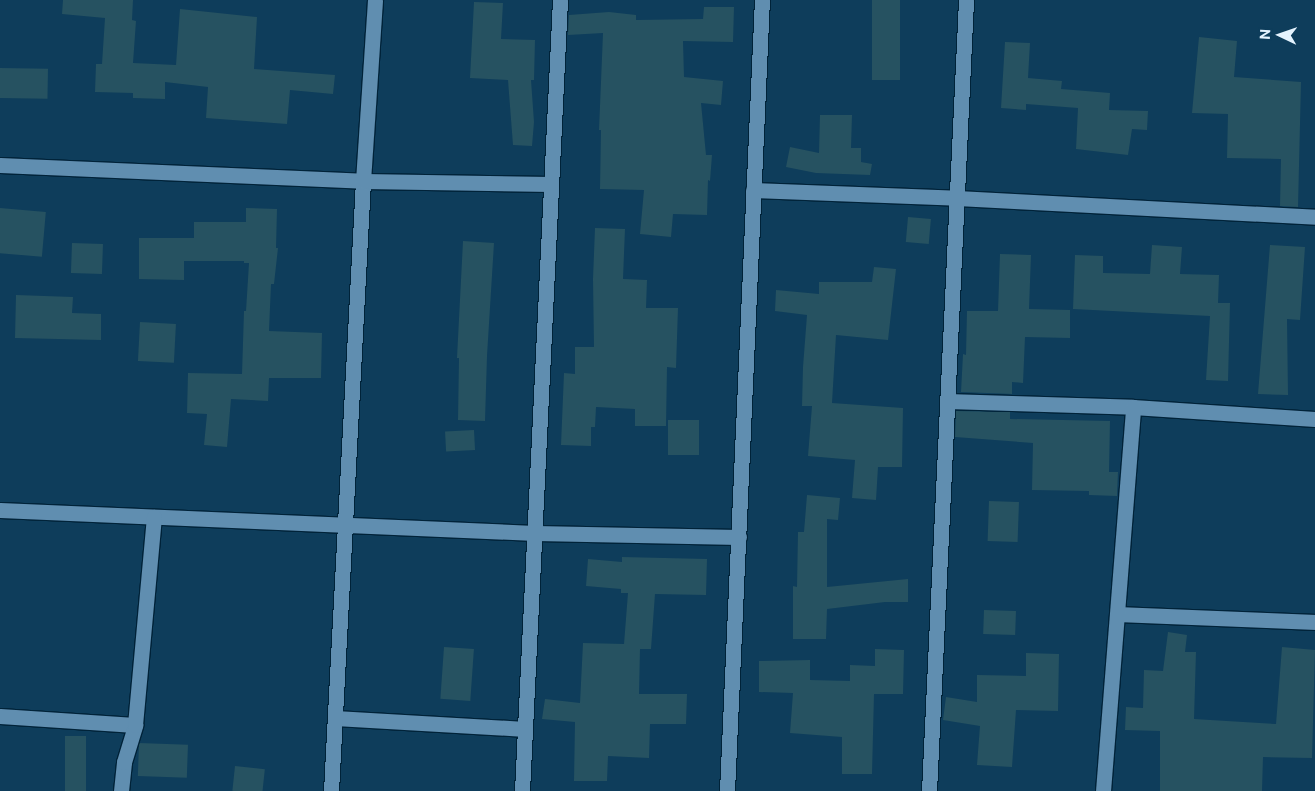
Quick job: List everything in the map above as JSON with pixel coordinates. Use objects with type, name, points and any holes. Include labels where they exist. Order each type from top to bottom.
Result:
[{"type":"street","points":[[331,791],[363,181],[375,0]]},
{"type":"street","points":[[522,791],[560,0]]},
{"type":"street","points":[[727,791],[762,0]]},
{"type":"street","points":[[929,791],[966,0]]},
{"type":"street","points":[[0,165],[363,181],[551,184]]},
{"type":"street","points":[[754,190],[957,198],[1315,217]]},
{"type":"street","points":[[947,401],[1133,407],[1315,419]]},
{"type":"street","points":[[1103,791],[1133,407]]},
{"type":"street","points":[[0,510],[535,533],[739,537]]},
{"type":"street","points":[[121,791],[125,755],[135,725],[154,516]]},
{"type":"street","points":[[1118,614],[1315,622]]},
{"type":"street","points":[[0,716],[135,725]]},
{"type":"street","points":[[335,718],[525,729]]},
{"type":"building","points":[[63,0],[133,0],[132,20],[136,21],[133,63],[176,65],[180,9],[257,17],[254,69],[335,75],[333,94],[290,90],[287,124],[206,118],[208,87],[165,82],[165,99],[133,98],[133,93],[95,92],[96,64],[102,64],[105,18],[62,14]]},
{"type":"building","points":[[872,0],[900,0],[900,80],[872,80]]},
{"type":"building","points":[[474,2],[503,3],[501,39],[535,40],[534,80],[531,80],[534,122],[532,146],[513,145],[508,80],[470,78]]},
{"type":"building","points":[[704,7],[734,7],[733,42],[683,41],[684,77],[723,81],[721,105],[701,103],[706,155],[712,155],[710,181],[708,180],[707,215],[673,214],[671,237],[640,234],[644,190],[600,189],[601,130],[599,130],[603,33],[568,35],[569,15],[609,12],[636,15],[636,20],[703,19]]},
{"type":"building","points":[[1199,37],[1237,41],[1234,77],[1301,82],[1298,207],[1280,206],[1281,159],[1227,158],[1228,114],[1192,113]]},
{"type":"building","points":[[1005,42],[1030,43],[1028,78],[1062,81],[1061,89],[1110,93],[1109,110],[1148,111],[1147,130],[1132,129],[1128,155],[1076,149],[1078,108],[1026,104],[1026,110],[1001,108]]},
{"type":"building","points":[[0,68],[48,69],[47,99],[0,98]]},
{"type":"building","points":[[820,115],[852,115],[851,148],[861,148],[861,162],[872,164],[870,175],[816,173],[786,167],[790,147],[819,153]]},
{"type":"building","points":[[0,208],[46,212],[42,257],[0,253]]},
{"type":"building","points":[[246,208],[277,209],[276,248],[278,248],[274,284],[271,284],[269,331],[322,333],[321,378],[269,378],[268,401],[231,399],[227,447],[204,445],[207,414],[187,413],[188,373],[242,374],[244,311],[246,311],[249,263],[244,263],[244,261],[184,261],[184,280],[139,279],[139,238],[194,238],[194,222],[246,222]]},
{"type":"building","points":[[908,217],[931,219],[929,244],[906,242]]},
{"type":"building","points":[[595,228],[625,229],[623,279],[647,280],[646,308],[678,308],[676,368],[667,367],[666,426],[635,426],[635,409],[596,407],[595,427],[591,427],[591,446],[561,445],[564,373],[575,374],[575,347],[594,347],[593,279]]},
{"type":"building","points":[[463,241],[494,243],[485,421],[458,420],[459,358],[457,358]]},
{"type":"building","points":[[72,243],[103,244],[102,274],[71,273]]},
{"type":"building","points":[[1152,245],[1182,247],[1180,274],[1219,275],[1218,303],[1230,303],[1228,381],[1206,380],[1210,316],[1073,309],[1075,255],[1103,256],[1103,273],[1150,274]]},
{"type":"building","points":[[1270,245],[1305,247],[1300,320],[1287,319],[1288,395],[1258,394]]},
{"type":"building","points":[[1000,254],[1031,255],[1029,309],[1070,310],[1070,338],[1025,337],[1023,383],[1012,382],[1012,394],[961,392],[963,354],[966,355],[967,311],[998,311]]},
{"type":"building","points":[[874,267],[896,269],[888,340],[836,335],[832,403],[903,408],[902,467],[878,467],[876,500],[852,498],[855,460],[808,456],[812,406],[802,406],[807,315],[775,311],[776,290],[819,294],[819,282],[872,282]]},
{"type":"building","points":[[16,295],[73,297],[72,313],[101,314],[101,340],[15,338]]},
{"type":"building","points":[[140,322],[176,324],[174,363],[138,361]]},
{"type":"building","points":[[956,411],[1010,412],[1010,419],[1110,421],[1109,472],[1118,472],[1117,496],[1089,495],[1089,491],[1032,490],[1033,443],[955,437]]},
{"type":"building","points":[[668,420],[699,420],[699,455],[668,455]]},
{"type":"building","points":[[474,430],[475,450],[446,451],[445,432]]},
{"type":"building","points":[[807,495],[840,498],[838,520],[827,519],[827,587],[908,579],[908,602],[885,602],[827,609],[826,639],[793,639],[793,586],[797,587],[798,532],[804,532]]},
{"type":"building","points":[[989,501],[1019,502],[1018,542],[988,541]]},
{"type":"building","points":[[622,557],[707,559],[706,595],[655,594],[651,649],[640,649],[639,694],[687,694],[686,724],[650,724],[649,758],[608,756],[607,781],[574,781],[575,722],[542,719],[545,699],[580,703],[583,643],[624,644],[628,593],[621,593],[621,589],[586,586],[588,559],[622,562]]},
{"type":"building","points":[[984,610],[1016,611],[1015,635],[983,634]]},
{"type":"building","points":[[1168,632],[1187,635],[1185,652],[1196,652],[1194,719],[1276,724],[1282,647],[1315,650],[1312,758],[1263,757],[1262,791],[1160,791],[1160,731],[1125,730],[1126,707],[1143,708],[1144,670],[1163,671]]},
{"type":"building","points":[[444,647],[474,649],[470,701],[440,699]]},
{"type":"building","points":[[875,649],[904,650],[903,694],[874,694],[872,774],[842,774],[842,737],[790,733],[793,693],[759,692],[759,661],[810,660],[810,680],[850,681],[850,665],[875,666]]},
{"type":"building","points":[[1026,653],[1059,654],[1058,711],[1016,710],[1012,767],[977,765],[980,726],[943,720],[946,697],[977,702],[977,675],[1026,676]]},
{"type":"building","points":[[65,736],[86,736],[86,791],[65,791]]},
{"type":"building","points":[[139,743],[188,745],[187,778],[138,776]]},
{"type":"building","points":[[235,766],[265,769],[263,791],[232,791]]}]
